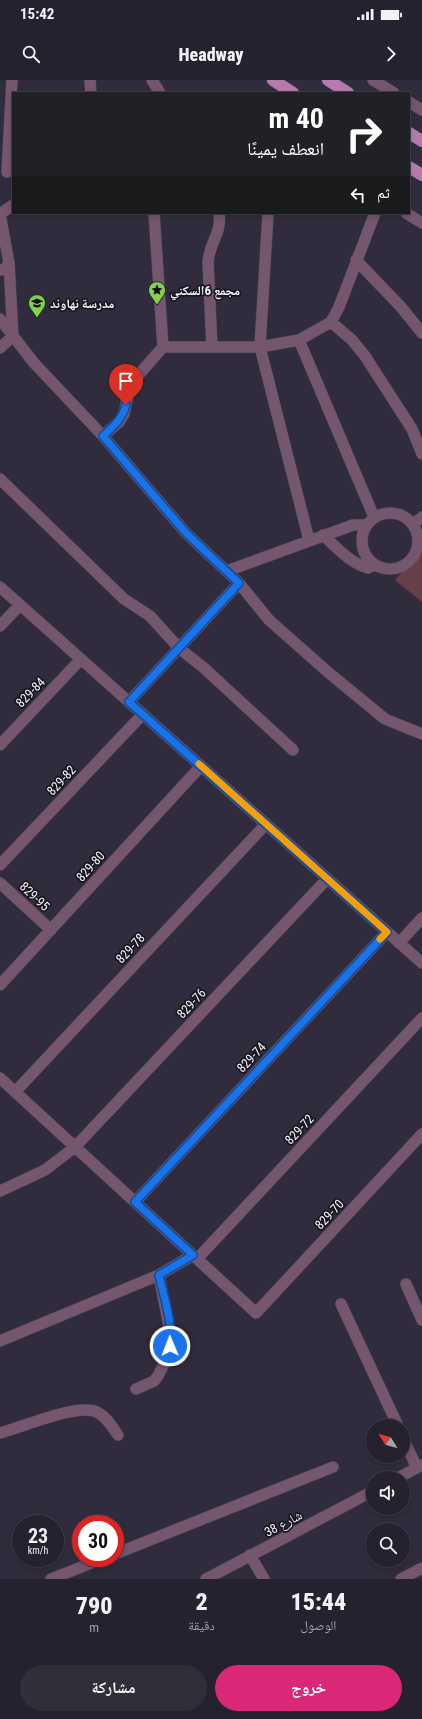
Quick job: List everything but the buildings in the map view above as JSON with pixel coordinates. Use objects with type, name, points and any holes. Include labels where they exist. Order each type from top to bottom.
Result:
[{"type":"main road","points":[[273,80],[291,92]]},
{"type":"main road","points":[[328,80],[346,92]]},
{"type":"main road","points":[[410,134],[422,141]]},
{"type":"main road","points":[[410,168],[422,175]]},
{"type":"street","points":[[7,173],[12,80]]},
{"type":"street","points":[[90,80],[91,92]]},
{"type":"street","points":[[152,80],[159,92]]},
{"type":"street","points":[[373,80],[392,92]]},
{"type":"street","points":[[410,103],[422,110]]},
{"type":"street","points":[[12,206],[0,214],[9,263],[13,336]]},
{"type":"street","points":[[103,436],[119,422],[124,414],[128,395],[134,380],[163,347],[154,214]]},
{"type":"street","points":[[212,347],[208,262],[210,248],[220,228],[220,214]]},
{"type":"street","points":[[268,214],[260,347],[309,540]]},
{"type":"street","points":[[163,347],[260,347],[299,340],[331,322],[339,307],[375,214]]},
{"type":"street","points":[[408,214],[422,223]]},
{"type":"street","points":[[356,260],[422,333]]},
{"type":"street","points":[[0,270],[5,269],[9,263]]},
{"type":"street","points":[[0,319],[34,363],[103,436],[186,533],[239,583],[270,620],[329,673],[385,719],[422,734]]},
{"type":"street","points":[[331,322],[352,340],[365,356],[412,430],[422,454]]},
{"type":"street","points":[[0,348],[13,336]]},
{"type":"street","points":[[299,340],[370,521]]},
{"type":"street","points":[[0,479],[124,599],[150,616],[179,648],[204,668],[293,750]]},
{"type":"street","points":[[227,571],[323,535],[370,521],[384,513],[395,513],[405,517],[412,524],[417,534],[418,545],[414,556],[406,564],[396,568],[384,569],[374,564],[366,557],[362,546],[362,535],[370,521]]},
{"type":"street","points":[[412,524],[422,517]]},
{"type":"street","points":[[323,535],[345,555],[361,566],[368,568],[374,564]]},
{"type":"street","points":[[129,702],[239,583]]},
{"type":"street","points":[[0,587],[422,963]]},
{"type":"street","points":[[0,626],[20,605]]},
{"type":"street","name":"829-84","points":[[0,744],[81,659]]},
{"type":"street","name":"829-82","points":[[0,865],[143,714]]},
{"type":"street","name":"829-80","points":[[0,985],[201,766]]},
{"type":"street","name":"829-78","points":[[15,1092],[266,824]]},
{"type":"street","name":"829-76","points":[[0,1191],[45,1170],[75,1147],[327,879]]},
{"type":"street","name":"829-95","points":[[0,883],[51,930]]},
{"type":"street","points":[[399,943],[422,918]]},
{"type":"street","name":"829-74","points":[[135,1202],[387,932]]},
{"type":"street","name":"829-72","points":[[0,1341],[159,1275],[195,1257],[422,1018]]},
{"type":"street","points":[[0,1078],[195,1257]]},
{"type":"street","name":"829-70","points":[[195,1257],[256,1313],[422,1134]]},
{"type":"street","points":[[136,1389],[154,1381],[169,1354],[171,1337],[159,1275]]},
{"type":"street","points":[[406,1284],[422,1320]]},
{"type":"street","points":[[341,1304],[395,1419]]},
{"type":"street","points":[[0,1433],[74,1410],[88,1409],[98,1413],[106,1419],[118,1435]]},
{"type":"street","points":[[410,1450],[420,1466],[410,1471]]},
{"type":"street","points":[[124,1550],[333,1468]]},
{"type":"street","name":"شارع 38","points":[[206,1579],[366,1495]]},
{"type":"street","points":[[250,1556],[264,1579]]},
{"type":"street","points":[[51,1579],[81,1567]]},
{"type":"street","points":[[406,1578],[422,1568]]},
{"type":"shaded area","points":[[422,549],[422,602],[395,580]]},
{"type":"slow traffic","points":[[199,764],[387,932],[380,939]]},
{"type":"place","name":"مجمع 6السكني","points":[[157,305]]},
{"type":"place","name":"مدرسة نهاوند","points":[[37,318]]},
{"type":"route","points":[[126,405],[124,414],[119,422],[103,436],[186,533],[239,583],[129,702],[387,932],[135,1202],[193,1255],[159,1275],[169,1323],[171,1337],[170,1346]]}]
